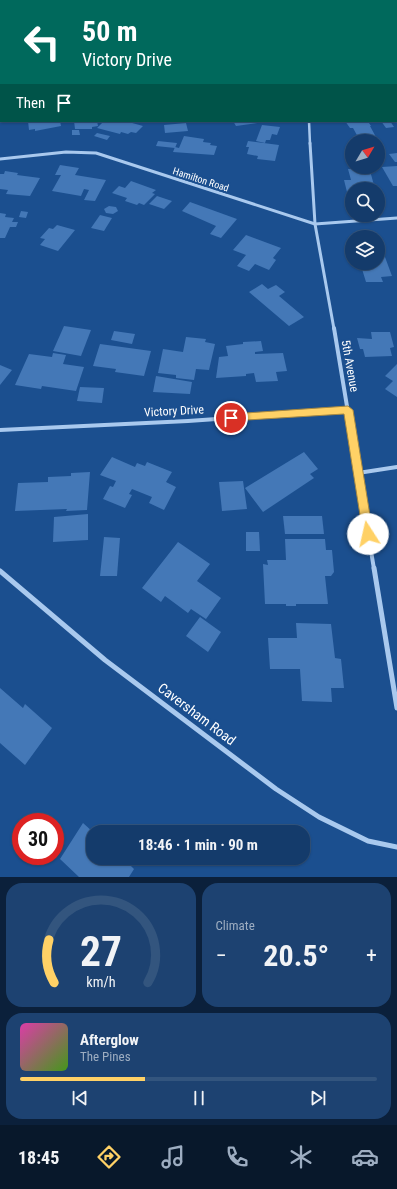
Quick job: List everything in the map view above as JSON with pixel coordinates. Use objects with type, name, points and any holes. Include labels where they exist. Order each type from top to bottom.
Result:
[{"type":"street","name":"5th Avenue","points":[[309,122],[315,224],[348,410],[397,708]]},
{"type":"street","name":"Hamilton Road","points":[[0,159],[66,152],[96,153],[315,224],[397,218]]},
{"type":"street","name":"Victory Drive","points":[[0,430],[348,410]]},
{"type":"street","points":[[358,473],[397,467]]},
{"type":"street","name":"Caversham Road","points":[[0,571],[105,660],[276,789],[319,817],[368,841],[397,847]]},
{"type":"building","points":[[28,122],[60,122],[61,126],[35,131],[35,129],[29,130]]},
{"type":"building","points":[[74,122],[97,122],[98,126],[92,127],[92,129],[75,129]]},
{"type":"building","points":[[103,122],[129,122],[143,126],[136,133],[131,132],[128,134],[121,132],[120,134],[97,128]]},
{"type":"building","points":[[234,122],[264,122],[236,126]]},
{"type":"building","points":[[346,122],[374,122],[369,123],[374,134],[356,134],[353,128],[350,128]]},
{"type":"building","points":[[382,122],[391,122],[394,127],[386,128]]},
{"type":"building","points":[[186,123],[188,131],[165,133],[164,125]]},
{"type":"building","points":[[262,125],[280,127],[277,135],[272,134],[270,140],[266,140],[265,143],[256,141]]},
{"type":"building","points":[[72,130],[79,130],[80,135],[72,135]]},
{"type":"building","points":[[97,133],[110,136],[107,140],[94,136]]},
{"type":"building","points":[[184,136],[204,139],[203,142],[211,143],[210,145],[217,146],[214,155],[173,152],[175,147],[179,148]]},
{"type":"building","points":[[158,141],[177,143],[175,148],[156,146]]},
{"type":"building","points":[[248,141],[279,145],[275,161],[257,159],[258,156],[247,154],[249,147],[246,147]]},
{"type":"building","points":[[397,153],[397,162],[395,162],[389,154]]},
{"type":"building","points":[[60,165],[79,168],[75,175],[106,180],[95,201],[84,200],[89,190],[84,189],[81,196],[52,191],[61,175],[55,175]]},
{"type":"building","points":[[397,166],[397,186],[393,186],[385,172],[385,167]]},
{"type":"building","points":[[5,171],[18,173],[17,175],[40,178],[30,196],[6,194],[8,190],[0,189],[0,174],[4,174]]},
{"type":"building","points":[[349,174],[371,174],[373,182],[345,182],[345,184],[344,180],[351,180]]},
{"type":"building","points":[[131,181],[156,190],[152,193],[155,194],[144,205],[139,203],[137,205],[125,201],[127,198],[112,193],[119,186],[125,188]]},
{"type":"building","points":[[157,196],[172,201],[164,209],[149,204]]},
{"type":"building","points":[[190,202],[237,219],[221,238],[210,234],[216,226],[182,211]]},
{"type":"building","points":[[109,206],[116,207],[118,211],[113,214],[106,213],[104,209]]},
{"type":"building","points":[[21,211],[28,212],[26,218],[19,217]]},
{"type":"building","points":[[0,213],[6,214],[5,217],[14,218],[12,222],[18,222],[16,227],[10,227],[5,238],[0,238]]},
{"type":"building","points":[[100,215],[112,218],[104,231],[91,228]]},
{"type":"building","points":[[57,225],[75,230],[58,251],[40,245],[45,239],[40,238],[49,228],[53,229]]},
{"type":"building","points":[[246,235],[281,248],[273,258],[276,260],[269,270],[255,264],[249,271],[237,266],[246,255],[233,250]]},
{"type":"building","points":[[385,257],[392,276],[381,277],[383,282],[366,282],[362,270],[385,270]]},
{"type":"building","points":[[262,284],[268,289],[276,285],[285,292],[279,296],[304,317],[289,326],[249,292]]},
{"type":"building","points":[[64,326],[91,330],[81,356],[53,351]]},
{"type":"building","points":[[114,331],[135,334],[132,344],[111,340]]},
{"type":"building","points":[[371,332],[390,332],[394,347],[390,348],[392,356],[365,357],[363,349],[360,349],[357,338],[372,339]]},
{"type":"building","points":[[186,337],[206,339],[205,342],[215,344],[209,370],[196,369],[194,380],[176,378],[176,375],[158,373],[163,349],[183,352]]},
{"type":"building","points":[[261,341],[263,351],[255,352],[255,354],[283,353],[287,371],[276,372],[278,381],[256,382],[254,373],[246,374],[246,376],[216,378],[219,357],[228,356],[226,346],[243,344],[243,342]]},
{"type":"building","points":[[100,344],[151,351],[144,376],[115,372],[116,369],[93,366]]},
{"type":"building","points":[[53,353],[66,355],[63,364],[84,367],[76,391],[42,386],[41,389],[15,385],[29,354],[52,357]]},
{"type":"building","points":[[397,364],[397,397],[385,389],[393,381],[385,376]]},
{"type":"building","points":[[0,365],[12,370],[0,385]]},
{"type":"building","points":[[156,376],[192,382],[190,394],[153,392]]},
{"type":"building","points":[[80,387],[104,388],[102,403],[77,401]]},
{"type":"building","points":[[304,452],[318,469],[310,474],[314,478],[263,512],[245,488]]},
{"type":"building","points":[[112,457],[135,467],[137,463],[145,466],[147,462],[172,472],[166,482],[176,487],[164,510],[149,503],[152,497],[132,489],[129,494],[132,495],[125,508],[103,499],[110,486],[113,487],[116,481],[100,475]]},
{"type":"building","points":[[90,472],[87,510],[66,511],[67,509],[15,511],[18,483],[48,482],[48,477],[71,476],[71,473]]},
{"type":"building","points":[[243,481],[247,509],[222,511],[219,482]]},
{"type":"building","points":[[88,514],[88,540],[53,542],[54,517]]},
{"type":"building","points":[[283,516],[322,516],[324,534],[285,534]]},
{"type":"building","points":[[246,532],[259,532],[260,551],[246,551]]},
{"type":"building","points":[[104,537],[120,538],[117,576],[100,576]]},
{"type":"building","points":[[285,539],[325,539],[326,550],[332,550],[334,572],[331,576],[325,576],[328,604],[296,604],[296,606],[286,606],[286,604],[265,604],[263,564],[268,565],[267,560],[286,560]]},
{"type":"building","points":[[178,542],[210,564],[197,581],[221,598],[206,619],[191,609],[188,613],[165,596],[161,602],[142,588]]},
{"type":"building","points":[[200,617],[221,632],[208,652],[186,636]]},
{"type":"building","points":[[296,623],[331,624],[335,658],[341,659],[344,688],[331,688],[332,702],[302,701],[300,669],[270,669],[268,638],[297,638]]},
{"type":"building","points":[[0,688],[23,708],[25,704],[52,728],[25,765],[0,743]]},
{"type":"building","points":[[83,823],[86,826],[86,865],[130,865],[134,869],[129,877],[79,877],[64,863],[64,853]]},
{"type":"route","points":[[231,418],[348,410],[368,534]]}]
